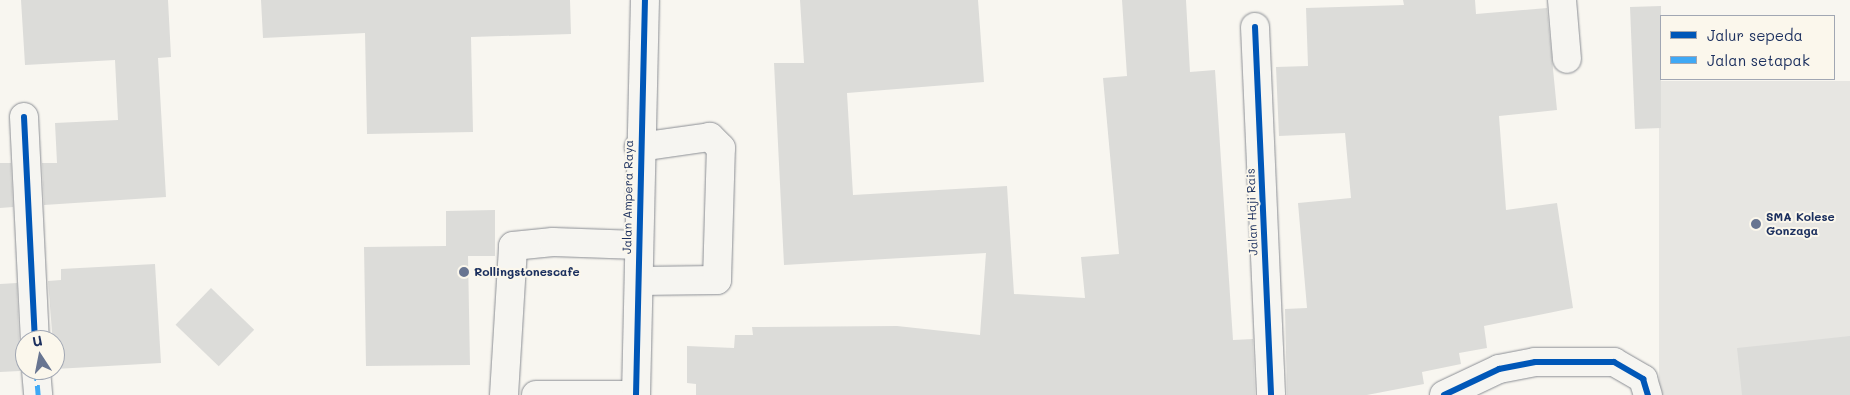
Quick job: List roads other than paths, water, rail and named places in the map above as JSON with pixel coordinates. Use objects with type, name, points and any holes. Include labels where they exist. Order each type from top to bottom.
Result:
[{"type":"street","name":"Jalan Ampera Raya","points":[[636,395],[639,281],[639,147],[645,0]]},
{"type":"street","points":[[1562,0],[1567,58]]},
{"type":"street","name":"Jalan Haji Rais","points":[[1256,28],[1271,395]]},
{"type":"street","points":[[24,117],[35,330]]},
{"type":"street","points":[[639,147],[710,138],[721,148],[717,280],[639,281]]},
{"type":"street","points":[[504,395],[513,246],[553,242],[638,244]]},
{"type":"street","points":[[1444,395],[1508,368],[1535,362],[1614,362],[1643,379],[1648,395]]},
{"type":"street","points":[[37,380],[38,395]]},
{"type":"street","points":[[536,395],[636,395]]},
{"type":"place","name":"SMA Kolese Gonzaga","points":[[1756,224]]},
{"type":"place","name":"Rollingstonescafe","points":[[464,272]]}]
